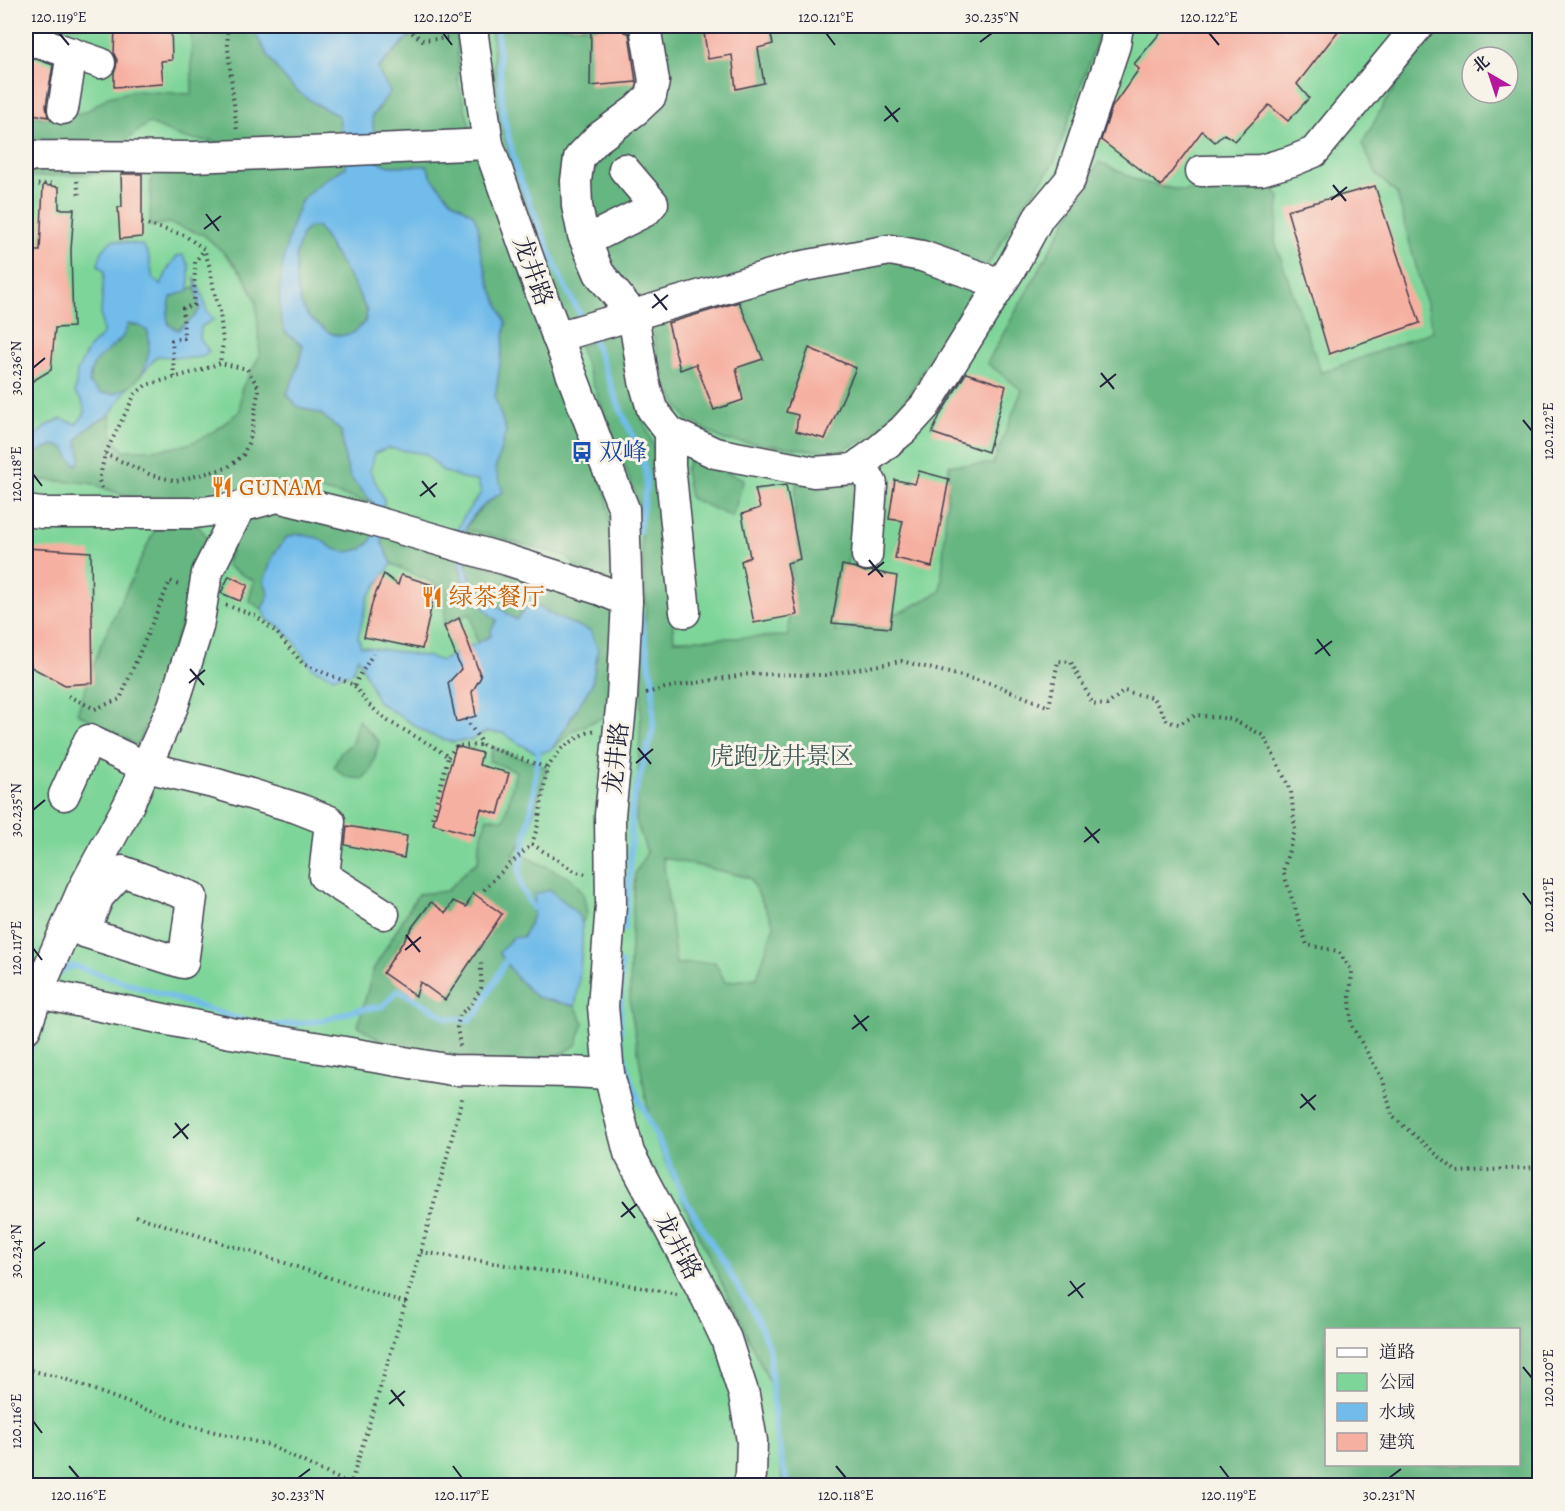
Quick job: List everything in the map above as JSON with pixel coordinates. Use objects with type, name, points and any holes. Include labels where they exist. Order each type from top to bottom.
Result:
[{"type":"street","name":"龙井路","points":[[472,26],[488,144],[577,331],[600,450],[624,509],[627,601],[620,720],[610,815],[611,905],[603,1006],[609,1074],[629,1153],[726,1339],[744,1395],[752,1441],[751,1475],[748,1485]]},
{"type":"street","points":[[645,26],[654,81],[651,96],[636,110],[597,138],[579,158],[576,181],[577,206],[583,235],[599,273],[633,315],[644,381],[652,409],[670,432],[715,453],[814,472],[853,469],[903,430],[925,406],[1001,284],[1039,217],[1070,180],[1115,45],[1118,26]]},
{"type":"street","points":[[1201,171],[1261,170],[1314,152],[1418,26]]},
{"type":"street","points":[[26,42],[39,42],[86,58],[63,109]]},
{"type":"street","points":[[26,153],[33,156],[194,157],[488,144]]},
{"type":"street","points":[[586,241],[646,211],[653,203],[624,170]]},
{"type":"street","points":[[577,331],[798,267],[890,250],[922,256],[1001,284]]},
{"type":"street","points":[[670,432],[670,465],[686,612]]},
{"type":"street","points":[[861,463],[872,484],[867,555]]},
{"type":"street","points":[[26,511],[42,513],[195,513],[240,507],[277,497],[359,517],[507,560],[601,590],[627,601]]},
{"type":"street","points":[[240,507],[207,573],[198,627],[173,706],[37,1007],[242,1035],[452,1070],[609,1074]]},
{"type":"street","points":[[64,795],[89,740],[146,767],[217,784],[297,808],[330,821],[324,876],[384,914]]},
{"type":"path","points":[[227,26],[238,155]]},
{"type":"path","points":[[402,26],[423,40]]},
{"type":"path","points":[[67,182],[77,181],[79,197]]},
{"type":"path","points":[[26,186],[57,183]]},
{"type":"path","points":[[142,223],[183,236],[204,249],[220,312],[223,343],[220,363]]},
{"type":"path","points":[[174,377],[172,340],[184,338],[183,308],[194,305],[195,262],[204,249]]},
{"type":"path","points":[[103,490],[99,481],[105,454],[135,394],[146,385],[220,363],[247,369],[259,388],[250,439],[243,455],[227,468],[176,481],[151,475],[105,454]]},
{"type":"path","points":[[68,696],[95,709],[120,699],[171,581],[256,616],[277,633],[303,664],[354,685],[368,704],[388,721],[411,732],[448,757]]},
{"type":"path","points":[[354,685],[373,654]]},
{"type":"path","points":[[637,695],[749,674],[825,675],[901,661],[993,684],[1048,706],[1058,661],[1071,663],[1093,704],[1107,705],[1124,691],[1153,698],[1168,722],[1179,724],[1196,715],[1231,719],[1264,736],[1291,790],[1295,830],[1283,871],[1307,945],[1338,951],[1352,971],[1351,1024],[1383,1080],[1392,1116],[1457,1172],[1539,1167]]},
{"type":"path","points":[[466,719],[483,745]]},
{"type":"path","points":[[484,890],[532,844],[538,825],[548,768],[562,748],[582,735],[620,720]]},
{"type":"path","points":[[432,819],[448,757],[456,746],[483,745],[548,768]]},
{"type":"path","points":[[532,844],[576,872],[611,880]]},
{"type":"path","points":[[26,1369],[65,1379],[190,1426],[269,1445],[350,1485],[440,1186],[466,1080],[467,1070],[457,1027],[460,1014],[471,1005],[481,988],[481,961]]},
{"type":"path","points":[[136,1216],[406,1304]]},
{"type":"path","points":[[421,1252],[591,1278],[707,1299]]},
{"type":"green space","name":"虎跑龙井景区","points":[[26,26],[1539,26],[1539,1485],[26,1485]]},
{"type":"green space","points":[[191,26],[251,26],[269,57],[319,106],[339,115],[343,141],[250,144],[207,141],[182,138],[149,123],[118,146],[26,142],[26,110],[40,117],[62,119],[87,111],[108,97],[134,91],[192,94]]},
{"type":"green space","points":[[418,26],[457,26],[458,81],[480,165],[607,497],[617,586],[582,572],[566,556],[465,529],[491,499],[503,492],[495,469],[506,430],[495,398],[506,323],[490,285],[480,250],[478,225],[473,214],[451,200],[432,178],[427,166],[390,166],[377,161],[372,116],[381,106],[377,70]]},
{"type":"green space","points":[[491,26],[1102,26],[1054,163],[1026,202],[900,409],[869,437],[837,453],[724,440],[687,419],[665,386],[645,298],[566,321],[553,290],[499,123]]},
{"type":"green space","points":[[1437,26],[1539,26],[1539,1485],[783,1485],[769,1381],[688,1213],[651,1129],[630,1004],[635,874],[647,852],[636,821],[646,601],[638,501],[579,347],[621,328],[634,397],[660,463],[674,640],[788,636],[796,484],[872,484],[854,525],[835,633],[906,610],[941,591],[949,465],[993,464],[1022,390],[987,363],[1099,162],[1141,182],[1183,191],[1264,179],[1280,197],[1275,242],[1321,373],[1433,331],[1397,194],[1377,175],[1362,144],[1388,97]],"holes":[[[661,857],[750,878],[774,925],[757,978],[725,982],[715,962],[676,964],[663,858]]]},
{"type":"green space","points":[[345,157],[346,167],[322,182],[301,201],[292,227],[280,282],[285,332],[303,345],[297,370],[287,394],[297,406],[321,414],[341,431],[350,477],[373,503],[315,489],[290,486],[243,498],[145,503],[90,483],[26,479],[26,457],[53,445],[65,448],[70,459],[81,458],[77,441],[85,430],[110,414],[113,438],[123,450],[170,448],[203,438],[240,411],[241,390],[260,355],[256,301],[244,276],[204,235],[168,223],[150,226],[151,171],[26,177],[26,163]]},
{"type":"green space","points":[[309,226],[318,227],[355,286],[367,312],[365,322],[353,333],[340,336],[330,333],[308,317],[301,304],[296,283],[296,254],[302,234]]},
{"type":"green space","points":[[194,287],[207,312],[194,317],[178,330],[169,325],[167,316],[171,297]]},
{"type":"green space","points":[[128,324],[140,326],[148,332],[151,347],[148,362],[140,376],[129,387],[115,393],[100,393],[89,383],[90,373],[96,361],[123,336]]},
{"type":"green space","points":[[690,459],[744,479],[732,517],[690,498],[685,470]]},
{"type":"green space","points":[[273,509],[294,509],[613,602],[618,614],[611,714],[574,730],[552,749],[592,684],[598,648],[589,631],[531,603],[517,620],[501,609],[472,580],[464,561],[459,565],[465,585],[498,621],[491,636],[477,643],[470,613],[444,626],[446,589],[392,564],[382,543],[370,542],[362,549],[347,552],[334,549],[318,538],[298,534],[287,537],[274,554],[264,581],[269,594],[262,609],[249,601],[254,581],[226,566],[237,532],[251,517]]},
{"type":"green space","points":[[175,523],[197,525],[206,535],[208,550],[138,746],[77,713],[101,644],[154,531]]},
{"type":"green space","points":[[358,720],[379,742],[371,770],[362,779],[346,777],[334,767],[340,753],[352,743]]},
{"type":"green space","points":[[493,748],[547,768],[528,832],[513,855],[526,857],[572,879],[583,893],[587,913],[582,923],[576,913],[550,890],[523,937],[536,997],[575,1006],[584,1023],[576,1045],[564,1053],[530,1063],[429,1059],[392,1048],[358,1026],[373,970],[418,894],[447,891],[470,867],[478,862],[479,846],[487,817],[504,820],[516,771],[489,761]]},
{"type":"water","points":[[251,26],[354,26],[360,29],[366,26],[418,26],[377,69],[390,92],[372,116],[377,161],[390,166],[427,166],[432,178],[451,200],[473,214],[478,225],[480,250],[490,285],[506,323],[495,398],[506,431],[495,469],[503,492],[480,508],[467,525],[464,544],[466,566],[477,589],[516,620],[531,603],[558,618],[590,631],[598,649],[592,684],[552,749],[538,754],[503,733],[486,732],[471,740],[452,742],[430,735],[378,702],[358,657],[352,673],[333,677],[312,668],[293,640],[280,627],[268,620],[262,609],[269,594],[264,581],[274,554],[287,537],[298,534],[318,538],[334,549],[347,552],[362,549],[370,542],[376,529],[373,503],[350,477],[341,431],[321,414],[297,406],[287,394],[297,370],[303,345],[286,333],[281,319],[281,274],[291,229],[302,200],[317,186],[346,167],[339,116],[310,100],[287,82],[270,59]],"holes":[[[309,227],[318,227],[355,286],[367,311],[365,322],[353,333],[340,336],[330,333],[308,317],[301,304],[296,283],[296,254],[302,234]],[[388,448],[426,454],[443,471],[478,481],[481,493],[464,516],[456,532],[459,564],[465,585],[497,620],[491,630],[491,636],[441,661],[361,646],[358,637],[368,597],[392,564],[382,543],[384,499],[370,471],[375,453]]]},
{"type":"water","points":[[112,240],[142,245],[148,253],[153,279],[161,285],[177,256],[183,255],[189,266],[189,290],[171,297],[167,316],[169,325],[178,330],[200,309],[194,276],[207,312],[214,319],[201,327],[200,339],[209,351],[202,357],[192,358],[157,356],[141,375],[148,355],[148,332],[140,326],[128,324],[122,337],[96,361],[90,373],[89,383],[100,393],[114,394],[128,387],[110,414],[85,430],[77,441],[81,458],[77,465],[70,459],[65,448],[53,445],[26,457],[26,443],[48,425],[61,419],[77,424],[85,413],[82,401],[75,393],[77,371],[89,348],[103,334],[101,313],[104,271],[98,265],[102,251]]},
{"type":"water","points":[[550,890],[571,908],[581,921],[582,948],[575,1006],[536,997],[517,978],[499,953],[512,938],[523,937],[533,916],[535,894]]},
{"type":"building","points":[[115,26],[171,26],[172,60],[161,61],[163,84],[114,87],[117,60],[114,54]]},
{"type":"building","points":[[623,26],[624,32],[629,33],[636,82],[590,86],[591,29]]},
{"type":"building","points":[[734,26],[769,26],[773,44],[758,48],[764,83],[736,89],[732,55],[708,59],[704,33]]},
{"type":"building","points":[[1166,26],[1342,26],[1297,84],[1309,98],[1288,121],[1269,105],[1235,141],[1224,134],[1215,142],[1202,131],[1161,186],[1101,140],[1112,107],[1139,69],[1134,64]]},
{"type":"building","points":[[26,59],[36,59],[53,65],[46,106],[48,117],[33,114],[34,106],[26,104]]},
{"type":"building","points":[[121,174],[142,174],[142,237],[120,239],[118,207],[122,207]]},
{"type":"building","points":[[43,185],[59,187],[59,209],[74,209],[71,250],[73,327],[55,328],[51,370],[26,385],[26,251],[40,251]]},
{"type":"building","points":[[1375,186],[1420,323],[1329,354],[1287,210]]},
{"type":"building","points":[[739,302],[763,359],[736,368],[743,400],[714,410],[696,364],[680,370],[668,323]]},
{"type":"building","points":[[809,348],[856,368],[825,439],[796,431],[798,415],[786,412]]},
{"type":"building","points":[[966,373],[1006,386],[988,452],[932,433],[940,415]]},
{"type":"building","points":[[919,471],[949,479],[932,567],[895,558],[903,521],[889,519],[895,480],[915,484]]},
{"type":"building","points":[[786,485],[800,559],[787,563],[797,615],[754,623],[741,561],[750,557],[742,514],[760,508],[755,489]]},
{"type":"building","points":[[26,548],[91,552],[93,683],[65,685],[31,667],[30,658],[26,658]]},
{"type":"building","points":[[842,565],[865,572],[872,571],[897,576],[890,628],[832,623]]},
{"type":"building","points":[[384,574],[398,585],[401,575],[436,586],[422,649],[364,637],[373,600]]},
{"type":"building","points":[[229,576],[248,585],[240,601],[221,593]]},
{"type":"building","points":[[459,618],[481,677],[472,692],[476,716],[456,722],[448,683],[461,669],[444,626]]},
{"type":"building","points":[[456,746],[482,753],[479,765],[509,773],[498,814],[481,809],[474,835],[433,824]]},
{"type":"building","points":[[347,826],[407,836],[404,858],[345,845]]},
{"type":"building","points":[[473,893],[502,914],[445,1000],[420,982],[416,996],[383,973],[431,902],[446,913],[453,901],[466,907]]},
{"type":"waterway","points":[[497,26],[503,114],[516,169],[561,279],[583,320]]},
{"type":"waterway","points":[[592,337],[619,406],[639,449],[644,467],[646,490],[639,531]]},
{"type":"waterway","points":[[624,929],[630,872],[632,805],[653,729],[653,683],[640,613]]},
{"type":"waterway","points":[[533,908],[522,889],[519,871],[533,800],[538,754]]},
{"type":"waterway","points":[[270,1026],[320,1021],[357,1010],[383,1006],[398,990],[446,1018],[469,1020],[478,1012],[505,962]]},
{"type":"waterway","points":[[621,963],[620,1041],[632,1085],[682,1194],[755,1315],[769,1347],[775,1424],[788,1486]]},
{"type":"waterway","points":[[60,973],[63,969],[74,966],[248,1022]]},
{"type":"waterway","points":[[26,1060],[35,1035]]},
{"type":"place","name":"双峰","points":[[582,452]]},
{"type":"place","name":"GUNAM","points":[[222,487]]},
{"type":"place","name":"绿茶餐厅","points":[[432,597]]}]
